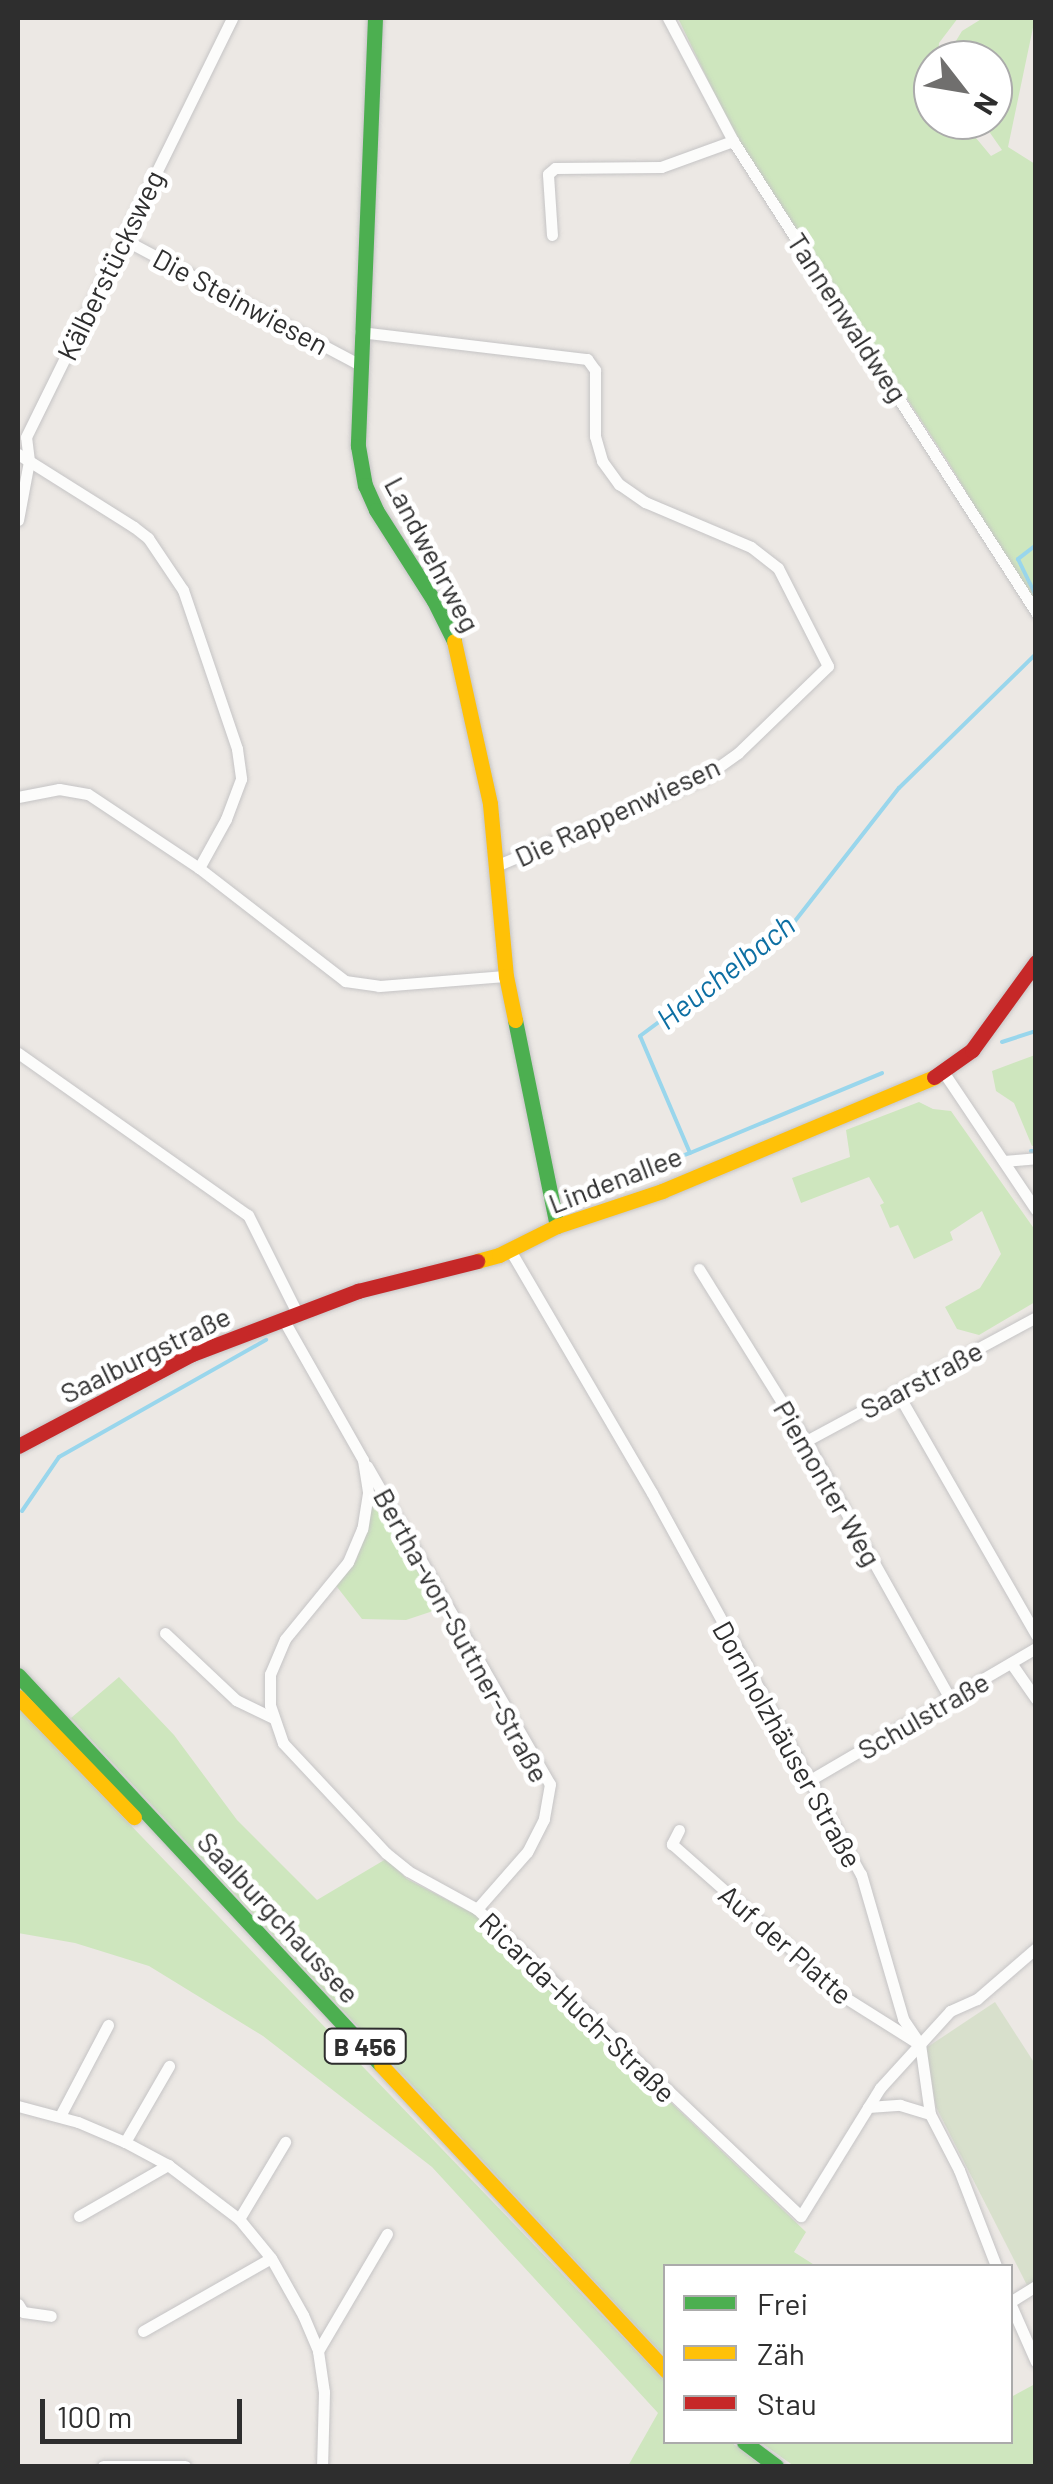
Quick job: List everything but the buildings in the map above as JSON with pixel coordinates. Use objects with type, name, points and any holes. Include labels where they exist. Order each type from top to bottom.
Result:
[{"type":"street","name":"Kälberstücksweg","points":[[18,520],[30,461],[26,437],[232,18]]},
{"type":"street","name":"Landwehrweg","points":[[375,18],[356,427],[365,485],[453,636],[490,804],[506,976],[557,1226]]},
{"type":"street","name":"Tannenwaldweg","points":[[668,18],[733,141],[1036,612]]},
{"type":"street","points":[[552,234],[548,174],[555,168],[661,167],[733,141]]},
{"type":"street","name":"Die Steinwiesen","points":[[123,239],[358,364]]},
{"type":"street","name":"Die Rappenwiesen","points":[[360,332],[587,359],[595,370],[595,436],[602,461],[619,484],[644,502],[740,541],[778,568],[828,666],[738,753],[703,778],[496,866]]},
{"type":"street","points":[[18,454],[134,527],[154,547],[182,590],[237,749],[241,779],[226,819],[199,868]]},
{"type":"street","points":[[18,796],[59,788],[88,794],[199,868],[345,982],[379,986],[506,976]]},
{"type":"street","name":"Lindenallee","points":[[290,1316],[358,1291],[510,1250],[557,1226],[662,1190],[867,1109],[944,1073],[972,1050],[1036,962]]},
{"type":"street","points":[[18,1053],[248,1216],[290,1316],[363,1460],[368,1493],[362,1530],[348,1562],[285,1638],[270,1674],[273,1718]]},
{"type":"street","points":[[944,1073],[1036,1210]]},
{"type":"street","points":[[1004,1161],[1036,1158]]},
{"type":"street","name":"Dornholzhäuser Straße","points":[[510,1250],[861,1874],[903,2019],[920,2044],[930,2114],[959,2170],[995,2264]]},
{"type":"street","name":"Piemonter Weg","points":[[700,1270],[806,1441],[950,1700]]},
{"type":"street","name":"Saalburgstraße","points":[[18,1446],[192,1354],[290,1316]]},
{"type":"street","name":"Saarstraße","points":[[806,1441],[1036,1317]]},
{"type":"street","points":[[897,1392],[1036,1636]]},
{"type":"street","name":"Bertha-von-Suttner-Straße","points":[[363,1460],[550,1784],[544,1819],[527,1852],[477,1909]]},
{"type":"street","name":"Ricarda-Huch-Straße","points":[[165,1633],[236,1700],[273,1718],[283,1743],[386,1853],[433,1887],[477,1909],[801,2216],[868,2107]]},
{"type":"street","name":"Schulstraße","points":[[810,1780],[1036,1648]]},
{"type":"street","points":[[1011,1663],[1036,1699]]},
{"type":"street","name":"Saalburgchaussee","points":[[18,1675],[663,2367]]},
{"type":"street","name":"B 456","points":[[18,1697],[179,1863],[246,1918]]},
{"type":"street","name":"Auf der Platte","points":[[679,1830],[672,1844],[846,1998],[920,2044]]},
{"type":"street","points":[[868,2107],[950,2011],[978,1999],[1036,1948]]},
{"type":"street","points":[[60,2116],[108,2024]]},
{"type":"street","points":[[125,2142],[169,2066]]},
{"type":"street","points":[[868,2107],[900,2105],[930,2114]]},
{"type":"street","points":[[18,2106],[60,2116],[125,2142],[168,2166],[240,2219],[271,2258],[304,2315],[318,2351],[324,2392],[322,2466]]},
{"type":"street","points":[[240,2219],[285,2142]]},
{"type":"street","points":[[79,2216],[168,2166]]},
{"type":"street","points":[[318,2351],[387,2234]]},
{"type":"street","points":[[142,2331],[271,2258]]},
{"type":"street","points":[[1013,2301],[1036,2286]]},
{"type":"street","points":[[18,2304],[23,2312],[51,2316]]},
{"type":"street","points":[[1013,2310],[1036,2362]]},
{"type":"street","points":[[747,2444],[776,2466]]},
{"type":"street","points":[[102,2466],[185,2466]]},
{"type":"green space","points":[[678,18],[958,18],[941,40],[913,40],[913,140],[978,140],[991,156],[1002,150],[995,140],[1009,140],[1008,147],[1035,164],[1035,607],[947,460],[731,128]]},
{"type":"green space","points":[[983,18],[1035,18],[1013,123],[1013,40],[957,40],[962,31]]},
{"type":"green space","points":[[1035,1055],[1036,1145],[1032,1146],[1014,1103],[996,1091],[992,1071]]},
{"type":"green space","points":[[919,1102],[951,1111],[1035,1230],[1035,1302],[979,1335],[957,1329],[945,1307],[980,1288],[1001,1254],[982,1211],[950,1232],[953,1240],[914,1259],[898,1225],[890,1228],[880,1205],[884,1203],[869,1177],[801,1203],[792,1178],[850,1157],[846,1130]]},
{"type":"green space","points":[[373,1505],[442,1608],[406,1620],[362,1619],[334,1583],[356,1561]]},
{"type":"green space","points":[[119,1677],[174,1735],[237,1820],[317,1900],[386,1859],[407,1879],[474,1914],[806,2232],[794,2252],[813,2264],[663,2264],[663,2355],[71,1718]]},
{"type":"green space","points":[[18,1708],[663,2379],[663,2444],[734,2444],[762,2466],[628,2466],[658,2413],[432,2167],[263,2036],[149,1966],[75,1943],[18,1933]]},
{"type":"green space","points":[[995,2002],[1035,2064],[1036,2287],[1030,2291],[936,2107],[926,2048]]},
{"type":"green space","points":[[1035,2384],[1035,2466],[794,2466],[763,2444],[1013,2444],[1013,2396]]},
{"type":"waterway","name":"Heuchelbach","points":[[1036,545],[1018,559],[1036,596]]},
{"type":"waterway","name":"Heuchelbach","points":[[605,1184],[690,1153],[640,1036],[795,921],[899,788],[1036,654]]},
{"type":"waterway","points":[[1002,1042],[1036,1031]]},
{"type":"waterway","points":[[690,1153],[882,1073]]},
{"type":"waterway","points":[[1031,1151],[1036,1151]]},
{"type":"waterway","name":"Heuchelbach","points":[[22,1511],[59,1457],[266,1340]]},
{"type":"traffic: fast","points":[[375,18],[358,446],[365,485],[376,510],[434,601],[454,641]]},
{"type":"traffic: fast","points":[[515,1020],[557,1226]]},
{"type":"traffic: fast","points":[[18,1675],[381,2065]]},
{"type":"traffic: fast","points":[[747,2444],[776,2466]]},
{"type":"traffic: slow","points":[[454,641],[490,804],[506,976],[515,1020]]},
{"type":"traffic: slow","points":[[477,1261],[499,1255],[557,1226],[662,1191],[934,1077]]},
{"type":"traffic: slow","points":[[18,1697],[134,1817]]},
{"type":"traffic: slow","points":[[381,2065],[663,2368]]},
{"type":"traffic: jam","points":[[934,1077],[972,1050],[1036,962]]},
{"type":"traffic: jam","points":[[18,1446],[192,1354],[358,1291],[477,1261]]}]
